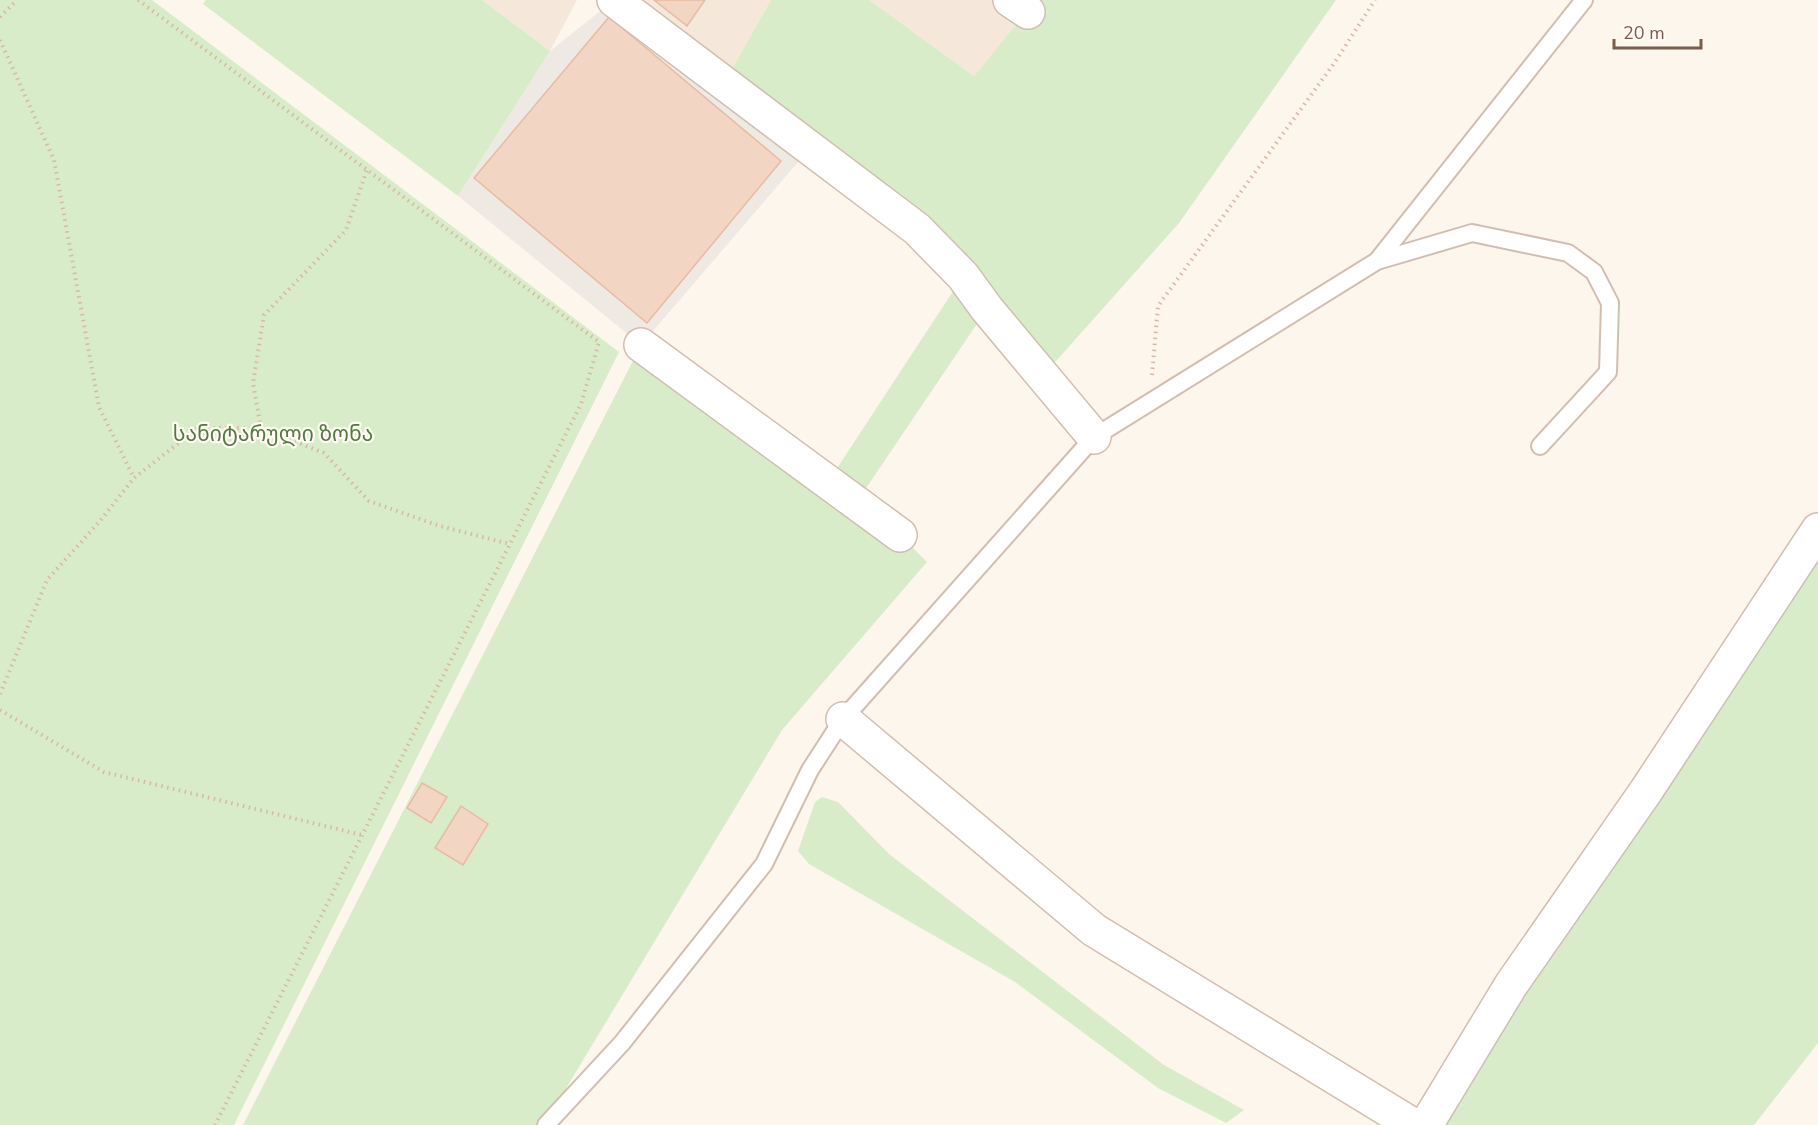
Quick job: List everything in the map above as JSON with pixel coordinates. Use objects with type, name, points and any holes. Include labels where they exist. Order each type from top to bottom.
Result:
[{"type":"street","points":[[614,0],[917,229],[963,276],[987,309],[1094,437]]},
{"type":"street","points":[[641,345],[900,535]]},
{"type":"street","points":[[1426,1125],[1511,985],[1646,791],[1818,530]]},
{"type":"street","points":[[843,719],[1094,930],[1413,1125]]},
{"type":"lane","points":[[1377,261],[1584,0]]},
{"type":"lane","points":[[546,1125],[622,1043],[764,864],[810,770],[843,719],[1094,437],[1377,261],[1472,233],[1568,253],[1594,273],[1610,303],[1608,372],[1540,446]]},
{"type":"path","points":[[0,18],[16,0]]},
{"type":"path","points":[[138,0],[599,342],[581,404],[215,1125]]},
{"type":"path","points":[[1149,403],[1158,306],[1335,62],[1375,0]]},
{"type":"path","points":[[0,40],[54,160],[99,407],[134,478]]},
{"type":"path","points":[[261,428],[253,383],[264,315],[346,230],[367,170]]},
{"type":"path","points":[[0,694],[47,580],[100,521],[134,478],[198,428],[261,428],[324,453],[369,501],[440,526],[510,544]]},
{"type":"path","points":[[0,710],[104,772],[362,835]]},
{"type":"shaded area","points":[[482,0],[577,0],[550,51]]},
{"type":"shaded area","points":[[614,0],[771,0],[724,83]]},
{"type":"shaded area","points":[[614,0],[811,147],[641,345],[458,196],[550,51]]},
{"type":"shaded area","points":[[869,0],[1036,0],[974,76]]},
{"type":"green space","name":"სანიტარული ზონა","points":[[0,0],[152,0],[619,352],[234,1125],[0,1125]]},
{"type":"green space","points":[[206,0],[482,0],[550,51],[458,196],[203,4]]},
{"type":"green space","points":[[771,0],[869,0],[974,76],[1036,0],[1336,0],[1179,223],[1057,360],[1041,373],[987,309],[856,503],[900,535],[927,562],[782,730],[544,1125],[243,1125],[641,345],[828,482],[963,276],[724,83]]},
{"type":"green space","points":[[1818,530],[1818,1043],[1754,1125],[1426,1125]]},
{"type":"green space","points":[[822,797],[838,802],[889,854],[1164,1065],[1244,1110],[1226,1123],[1158,1088],[1015,982],[809,864],[798,851],[815,802]]},
{"type":"building","points":[[654,0],[705,0],[687,26]]},
{"type":"building","points":[[609,17],[781,161],[647,323],[474,178]]},
{"type":"building","points":[[422,783],[447,797],[431,823],[407,808]]},
{"type":"building","points":[[461,806],[488,824],[463,865],[435,848]]}]
